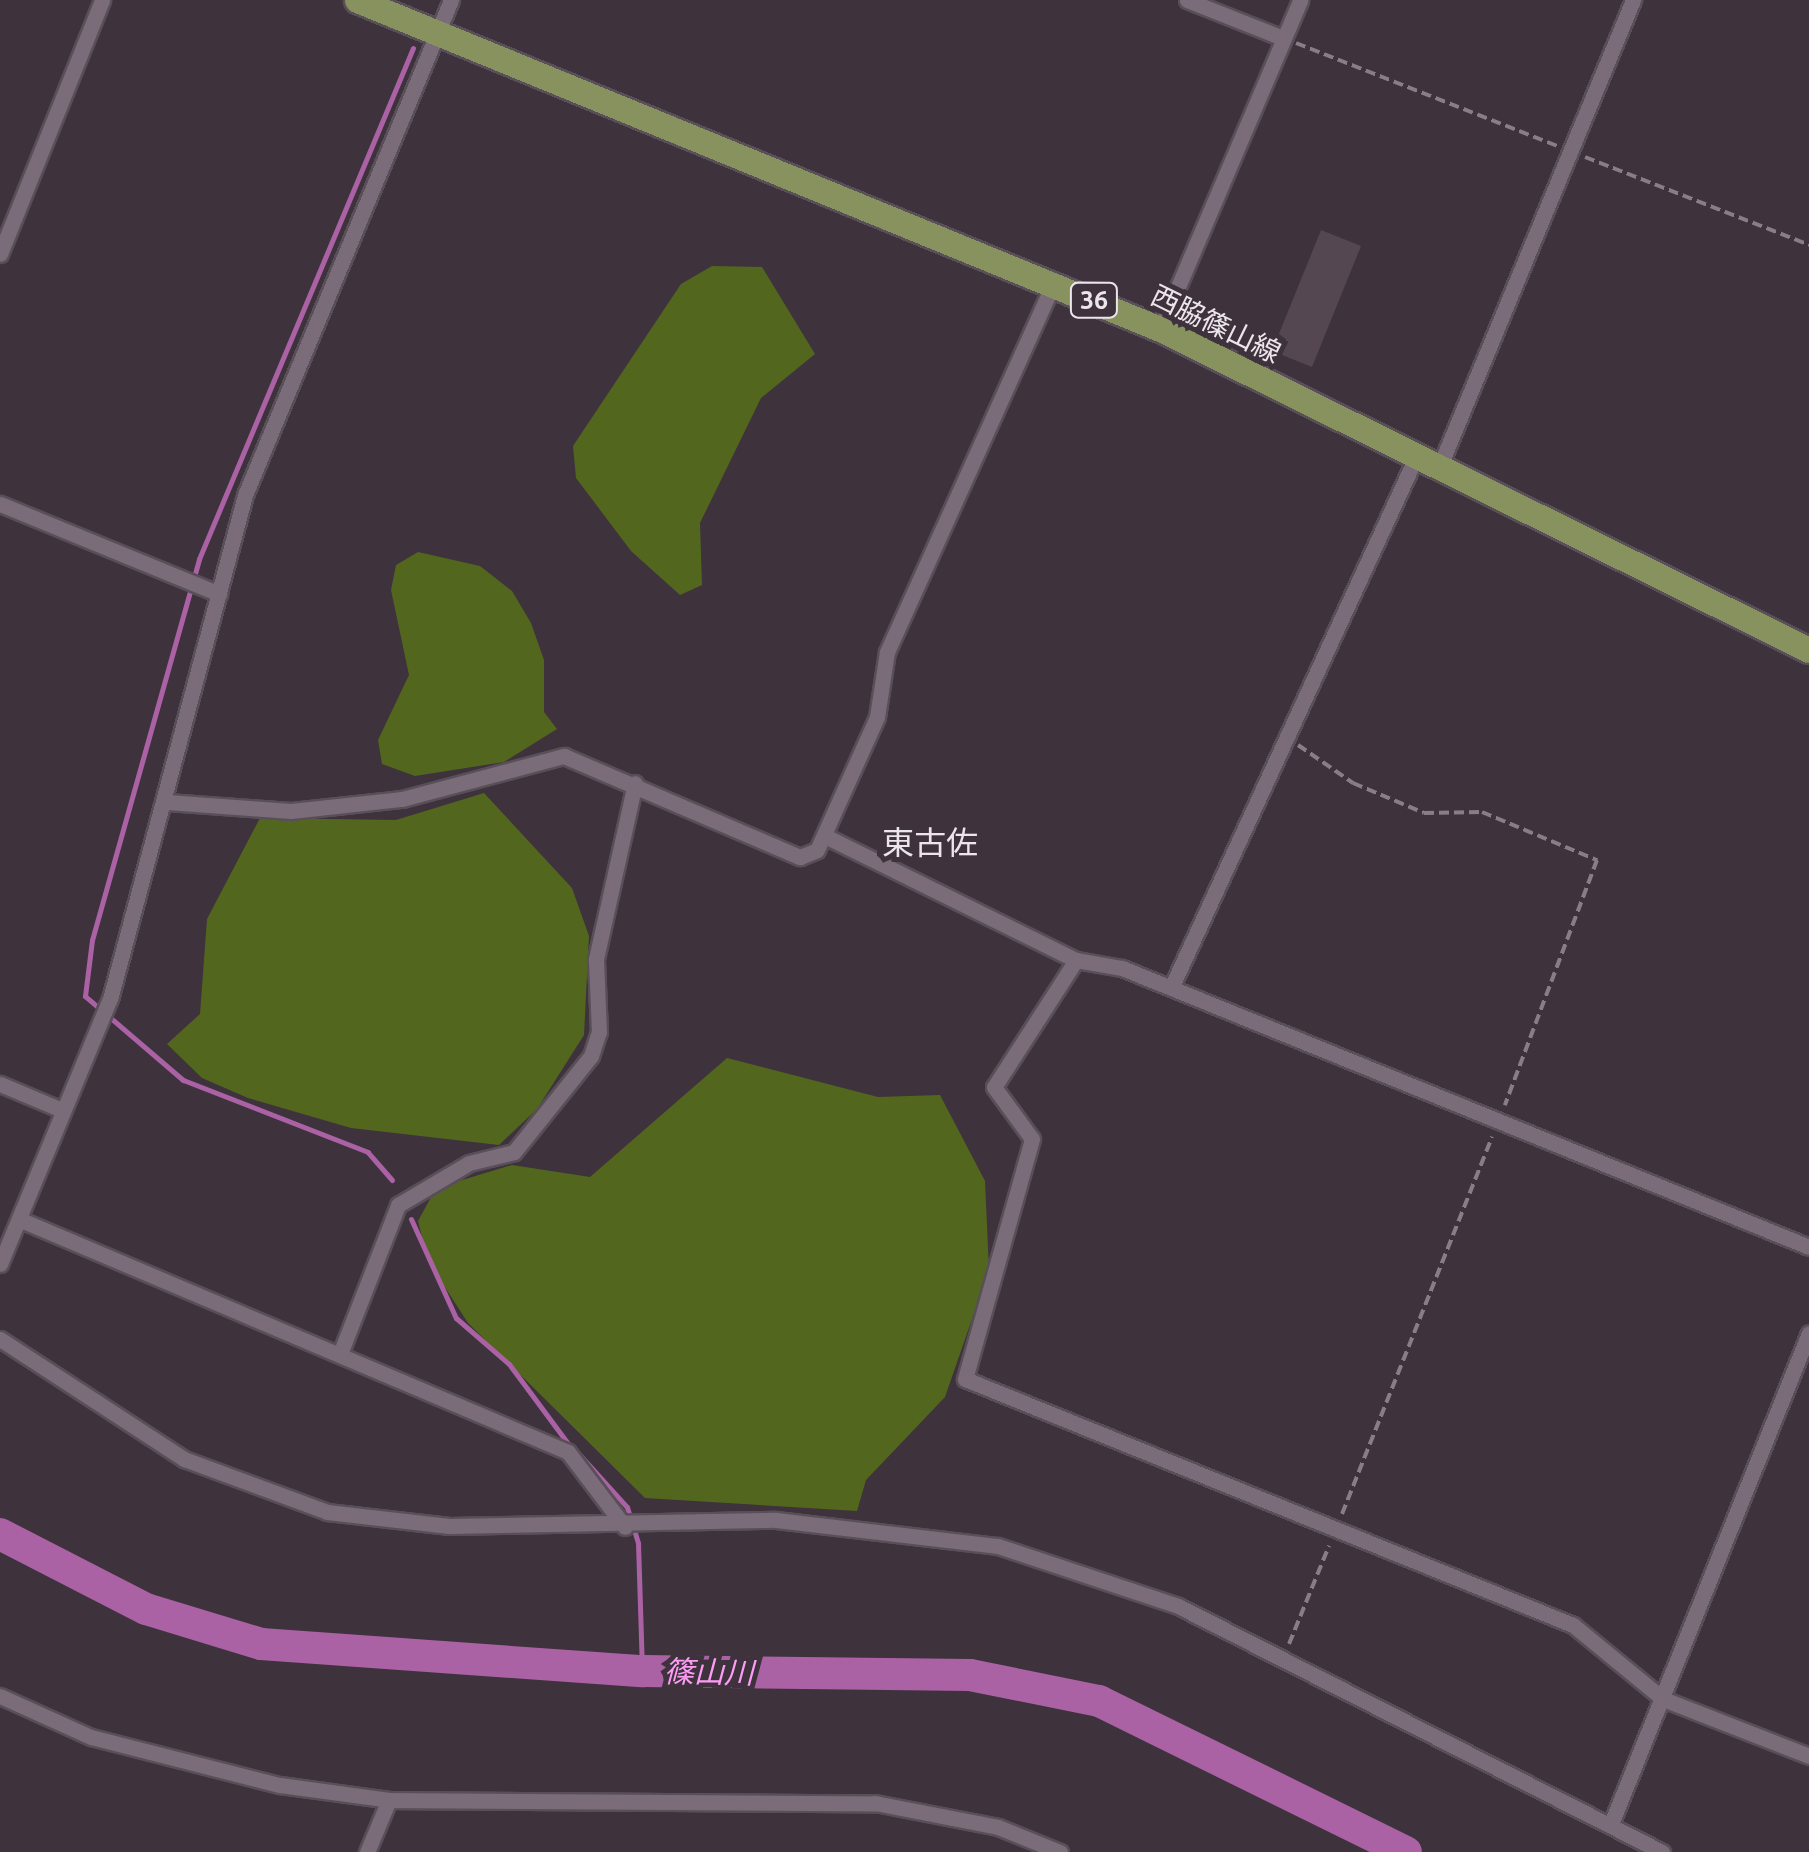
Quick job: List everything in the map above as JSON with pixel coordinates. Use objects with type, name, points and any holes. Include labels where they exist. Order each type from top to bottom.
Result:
[{"type":"main road","name":"西脇篠山線","points":[[357,0],[1054,282],[1160,329],[1809,650]]},
{"type":"street","points":[[0,254],[102,0]]},
{"type":"street","points":[[0,1264],[110,999],[144,850],[167,802],[245,495],[451,0]]},
{"type":"street","points":[[1187,0],[1282,38]]},
{"type":"street","points":[[1160,329],[1300,0]]},
{"type":"street","points":[[1171,988],[1288,738],[1427,463],[1633,0]]},
{"type":"street","points":[[167,802],[291,810],[402,799],[564,756],[635,783],[800,858],[826,838],[877,718],[887,652],[1054,282]]},
{"type":"street","points":[[0,504],[219,594]]},
{"type":"street","points":[[340,1354],[398,1204],[469,1163],[514,1152],[591,1056],[600,1032],[596,959],[635,783]]},
{"type":"street","points":[[826,838],[1076,960],[1171,988],[1497,1125],[1809,1247]]},
{"type":"street","points":[[1076,960],[994,1087],[1032,1139],[966,1378],[1573,1625],[1663,1699],[1809,1756]]},
{"type":"street","points":[[0,1084],[62,1110]]},
{"type":"street","points":[[20,1220],[568,1452],[625,1527]]},
{"type":"street","points":[[1611,1824],[1809,1333]]},
{"type":"street","points":[[0,1339],[184,1459],[327,1512],[449,1526],[625,1527],[776,1520],[928,1532],[1178,1606],[1662,1852]]},
{"type":"street","points":[[0,1696],[199,1770],[389,1800],[876,1803],[1053,1850]]},
{"type":"street","points":[[367,1852],[389,1800]]},
{"type":"path","points":[[1282,38],[1809,245]]},
{"type":"path","points":[[1284,1657],[1497,1125],[1596,860],[1482,812],[1424,813],[1353,783],[1288,738]]},
{"type":"green space","points":[[712,266],[762,267],[815,354],[761,398],[700,523],[702,585],[680,595],[631,551],[576,478],[573,446],[681,284]]},
{"type":"green space","points":[[418,552],[480,566],[512,591],[531,623],[544,660],[544,712],[557,729],[504,762],[415,776],[382,764],[378,740],[409,675],[391,590],[396,565]]},
{"type":"green space","points":[[484,793],[572,888],[589,936],[584,1035],[537,1109],[499,1145],[351,1128],[248,1098],[202,1078],[167,1044],[200,1014],[207,919],[260,818],[396,820]]},
{"type":"green space","points":[[727,1058],[878,1097],[940,1095],[985,1181],[989,1270],[945,1397],[866,1480],[857,1511],[645,1498],[468,1323],[428,1261],[418,1221],[436,1188],[512,1165],[590,1177]]},
{"type":"building","points":[[1321,230],[1361,246],[1312,367],[1272,351]]},
{"type":"waterway","points":[[392,1180],[368,1152],[183,1080],[85,996],[92,940],[199,559],[413,48]]},
{"type":"waterway","points":[[411,1219],[456,1318],[509,1364],[570,1446]]},
{"type":"waterway","points":[[578,1453],[627,1507],[638,1543],[642,1671]]},
{"type":"waterway","name":"篠山川","points":[[0,1534],[146,1609],[261,1644],[642,1671],[970,1675],[1099,1701],[1406,1852]]},
{"type":"district","name":"東古佐","points":[[930,842]]}]
